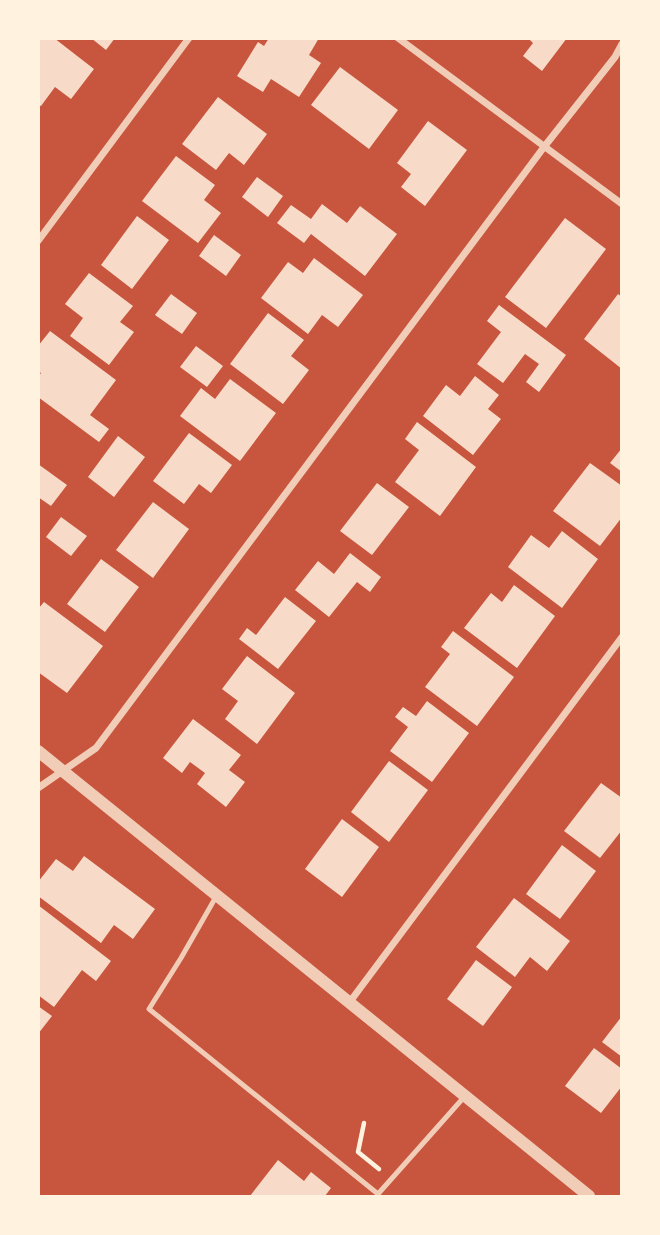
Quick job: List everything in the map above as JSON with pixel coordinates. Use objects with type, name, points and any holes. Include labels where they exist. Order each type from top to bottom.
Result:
[{"type":"street","points":[[38,241],[189,38]]},
{"type":"street","points":[[398,38],[621,204]]},
{"type":"street","points":[[38,788],[96,748],[544,147],[615,57],[621,44]]},
{"type":"street","points":[[349,1003],[621,637]]},
{"type":"street","points":[[38,751],[589,1196]]},
{"type":"lane","points":[[217,895],[149,1009],[378,1194],[465,1096]]},
{"type":"path","points":[[364,1124],[358,1152],[379,1169]]},
{"type":"building","points":[[38,38],[54,38],[94,69],[71,99],[55,87],[41,106],[38,105]]},
{"type":"building","points":[[91,38],[115,38],[106,50]]},
{"type":"building","points":[[269,38],[319,38],[309,55],[321,63],[299,97],[271,79],[263,92],[237,76],[258,42],[264,46]]},
{"type":"building","points":[[528,38],[567,38],[542,71],[523,56],[533,43]]},
{"type":"building","points":[[340,67],[398,110],[369,149],[311,105]]},
{"type":"building","points":[[218,97],[267,134],[244,165],[229,153],[216,170],[182,144]]},
{"type":"building","points":[[428,121],[467,150],[425,206],[401,187],[411,174],[397,163]]},
{"type":"building","points":[[176,156],[215,185],[204,200],[221,213],[198,243],[142,201]]},
{"type":"building","points":[[257,177],[283,196],[268,217],[242,197]]},
{"type":"building","points":[[322,204],[347,223],[360,206],[397,234],[365,276],[311,234],[304,243],[277,223],[291,205],[311,219]]},
{"type":"building","points":[[137,216],[169,240],[132,289],[101,265]]},
{"type":"building","points":[[565,218],[606,249],[546,328],[505,297]]},
{"type":"building","points":[[214,235],[241,255],[226,276],[199,256]]},
{"type":"building","points":[[314,258],[363,295],[338,327],[322,315],[308,334],[261,298],[288,262],[303,273]]},
{"type":"building","points":[[89,273],[133,306],[120,322],[134,332],[109,365],[70,336],[83,318],[65,304]]},
{"type":"building","points":[[171,294],[197,313],[182,334],[155,315]]},
{"type":"building","points":[[618,294],[622,297],[622,369],[584,339]]},
{"type":"building","points":[[499,305],[566,355],[539,392],[526,382],[539,364],[525,354],[503,383],[477,364],[501,332],[487,321]]},
{"type":"building","points":[[268,313],[304,340],[291,356],[309,370],[283,404],[230,364]]},
{"type":"building","points":[[50,331],[116,380],[90,415],[109,429],[99,442],[38,397],[38,377],[41,373],[38,371],[38,346]]},
{"type":"building","points":[[196,346],[223,366],[207,387],[180,367]]},
{"type":"building","points":[[475,376],[499,395],[488,409],[501,419],[473,455],[423,416],[446,385],[460,396]]},
{"type":"building","points":[[230,379],[276,413],[240,461],[180,416],[201,388],[215,399]]},
{"type":"building","points":[[417,422],[476,467],[440,516],[395,482],[419,450],[405,439]]},
{"type":"building","points":[[189,433],[232,465],[211,493],[199,484],[184,504],[153,481]]},
{"type":"building","points":[[118,436],[145,457],[114,497],[88,477]]},
{"type":"building","points":[[622,448],[622,472],[610,463]]},
{"type":"building","points":[[590,463],[622,486],[622,517],[600,546],[553,511]]},
{"type":"building","points":[[38,464],[67,485],[51,506],[38,497]]},
{"type":"building","points":[[377,483],[409,507],[372,555],[340,531]]},
{"type":"building","points":[[153,502],[189,529],[153,578],[116,550]]},
{"type":"building","points":[[61,517],[87,536],[71,556],[46,537]]},
{"type":"building","points":[[562,531],[598,559],[562,608],[508,567],[531,535],[549,548]]},
{"type":"building","points":[[350,553],[381,577],[370,592],[357,582],[329,617],[295,590],[318,561],[334,574]]},
{"type":"building","points":[[101,559],[139,587],[105,632],[67,604]]},
{"type":"building","points":[[514,585],[555,616],[517,668],[464,628],[491,593],[502,602]]},
{"type":"building","points":[[285,597],[316,621],[278,669],[239,639],[247,628],[256,635]]},
{"type":"building","points":[[44,602],[103,646],[67,693],[38,672],[38,609]]},
{"type":"building","points":[[453,631],[514,677],[477,726],[425,687],[450,654],[441,647]]},
{"type":"building","points":[[247,656],[295,693],[257,744],[225,719],[238,701],[222,689]]},
{"type":"building","points":[[427,701],[469,733],[432,782],[390,751],[408,727],[395,717],[403,707],[416,716]]},
{"type":"building","points":[[193,719],[241,755],[229,770],[245,782],[226,807],[197,784],[205,773],[190,762],[182,773],[163,758]]},
{"type":"building","points":[[389,761],[428,790],[389,842],[351,812]]},
{"type":"building","points":[[601,783],[622,798],[622,830],[600,858],[564,831]]},
{"type":"building","points":[[342,819],[379,847],[342,897],[305,869]]},
{"type":"building","points":[[562,845],[596,871],[560,919],[526,894]]},
{"type":"building","points":[[84,856],[155,909],[133,939],[114,925],[101,943],[38,896],[38,882],[56,859],[73,871]]},
{"type":"building","points":[[514,898],[570,941],[547,971],[530,957],[515,977],[476,947]]},
{"type":"building","points":[[38,905],[111,961],[96,981],[82,970],[54,1007],[38,995]]},
{"type":"building","points":[[476,960],[512,987],[483,1026],[447,999]]},
{"type":"building","points":[[38,1006],[52,1016],[38,1034]]},
{"type":"building","points":[[622,1016],[622,1057],[602,1042]]},
{"type":"building","points":[[594,1048],[622,1069],[622,1086],[601,1113],[565,1086]]},
{"type":"building","points":[[278,1160],[304,1181],[311,1172],[331,1188],[325,1196],[250,1196]]}]
